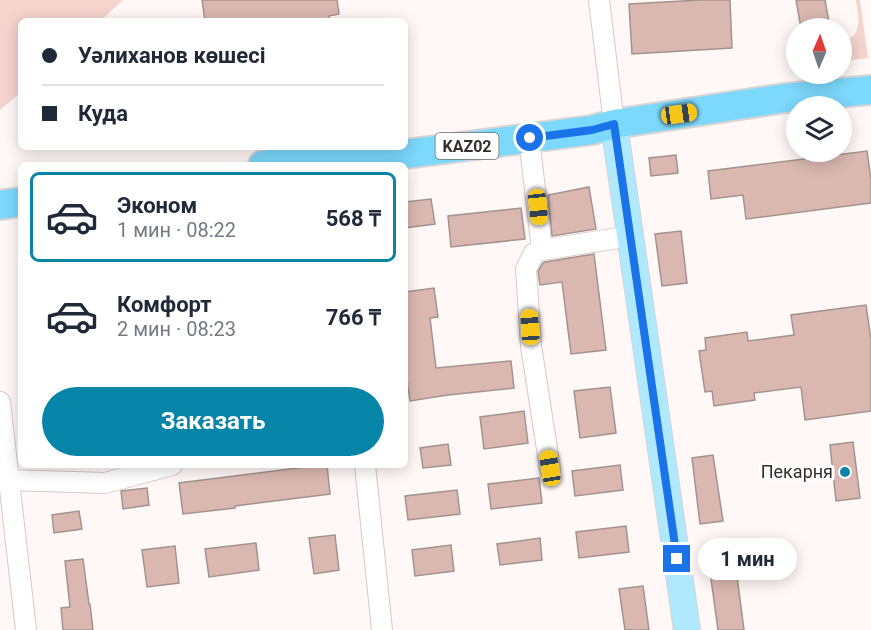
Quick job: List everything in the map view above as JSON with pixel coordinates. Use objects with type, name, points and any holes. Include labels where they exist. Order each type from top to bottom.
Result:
[{"type":"highway","name":"KАZ02","points":[[342,162],[592,130],[614,124],[785,98],[871,90]]},
{"type":"highway","name":"KАZ02","points":[[408,147],[593,123],[614,124]]},
{"type":"highway","name":"KАZ02","points":[[287,162],[381,150]]},
{"type":"highway","points":[[0,198],[18,195]]},
{"type":"highway","points":[[0,205],[18,202]]},
{"type":"main road","points":[[614,124],[687,630]]},
{"type":"street","points":[[598,0],[614,124]]},
{"type":"street","points":[[530,138],[542,250]]},
{"type":"street","points":[[550,468],[531,346],[526,269],[534,254],[542,250],[630,236]]},
{"type":"street","points":[[0,402],[4,480],[26,630]]},
{"type":"street","points":[[4,480],[105,483],[161,468]]},
{"type":"street","points":[[364,468],[382,630]]},
{"type":"shaded area","points":[[0,0],[123,0],[103,18],[18,18],[18,95],[0,110]]},
{"type":"shaded area","points":[[856,0],[860,0],[868,58],[852,60],[852,37],[857,30]]},
{"type":"building","points":[[202,0],[337,0],[339,14],[329,16],[329,18],[205,18]]},
{"type":"building","points":[[730,0],[732,48],[632,54],[629,4]]},
{"type":"building","points":[[796,0],[825,0],[828,18],[799,18]]},
{"type":"building","points":[[867,151],[871,203],[746,219],[743,195],[711,199],[708,171],[786,161],[852,162],[852,153]]},
{"type":"building","points":[[676,155],[678,173],[651,176],[649,158]]},
{"type":"building","points":[[589,187],[596,229],[552,236],[548,195]]},
{"type":"building","points":[[431,199],[435,224],[408,228],[408,202]]},
{"type":"building","points":[[521,208],[525,239],[451,247],[448,216]]},
{"type":"building","points":[[681,231],[687,283],[662,286],[655,234]]},
{"type":"building","points":[[594,254],[606,350],[571,354],[562,282],[540,285],[538,271],[545,262]]},
{"type":"building","points":[[434,288],[438,317],[430,318],[436,368],[511,361],[514,388],[410,401],[408,292]]},
{"type":"building","points":[[866,305],[871,340],[871,411],[805,420],[801,387],[754,393],[755,400],[714,406],[712,391],[705,392],[699,351],[706,350],[705,338],[747,332],[748,341],[794,335],[791,315]]},
{"type":"building","points":[[610,387],[616,433],[580,438],[574,391]]},
{"type":"building","points":[[524,411],[528,443],[484,449],[480,417]]},
{"type":"building","points":[[853,442],[860,498],[836,501],[830,445]]},
{"type":"building","points":[[448,444],[451,465],[423,468],[420,448]]},
{"type":"building","points":[[713,455],[723,521],[700,524],[692,458]]},
{"type":"building","points":[[620,465],[623,490],[575,496],[572,471]]},
{"type":"building","points":[[297,468],[327,468],[330,494],[183,514],[179,483]]},
{"type":"building","points":[[539,478],[542,503],[491,509],[488,484]]},
{"type":"building","points":[[147,488],[149,505],[123,509],[121,491]]},
{"type":"building","points":[[457,490],[460,514],[408,520],[405,496]]},
{"type":"building","points":[[79,511],[82,529],[54,533],[52,515]]},
{"type":"building","points":[[626,526],[629,552],[579,558],[576,532]]},
{"type":"building","points":[[335,535],[339,570],[314,574],[309,538]]},
{"type":"building","points":[[540,538],[542,560],[500,565],[497,544]]},
{"type":"building","points":[[256,543],[259,570],[209,577],[205,549]]},
{"type":"building","points":[[451,545],[454,571],[415,576],[412,550]]},
{"type":"building","points":[[175,546],[179,583],[147,587],[142,550]]},
{"type":"building","points":[[83,559],[93,630],[63,630],[61,608],[70,607],[65,561]]},
{"type":"building","points":[[735,561],[744,630],[718,630],[709,564]]},
{"type":"building","points":[[643,586],[649,630],[625,630],[619,589]]},
{"type":"place","name":"Пекарня","points":[[845,472]]},
{"type":"route","points":[[530,138],[592,130],[614,124],[677,559]]}]
